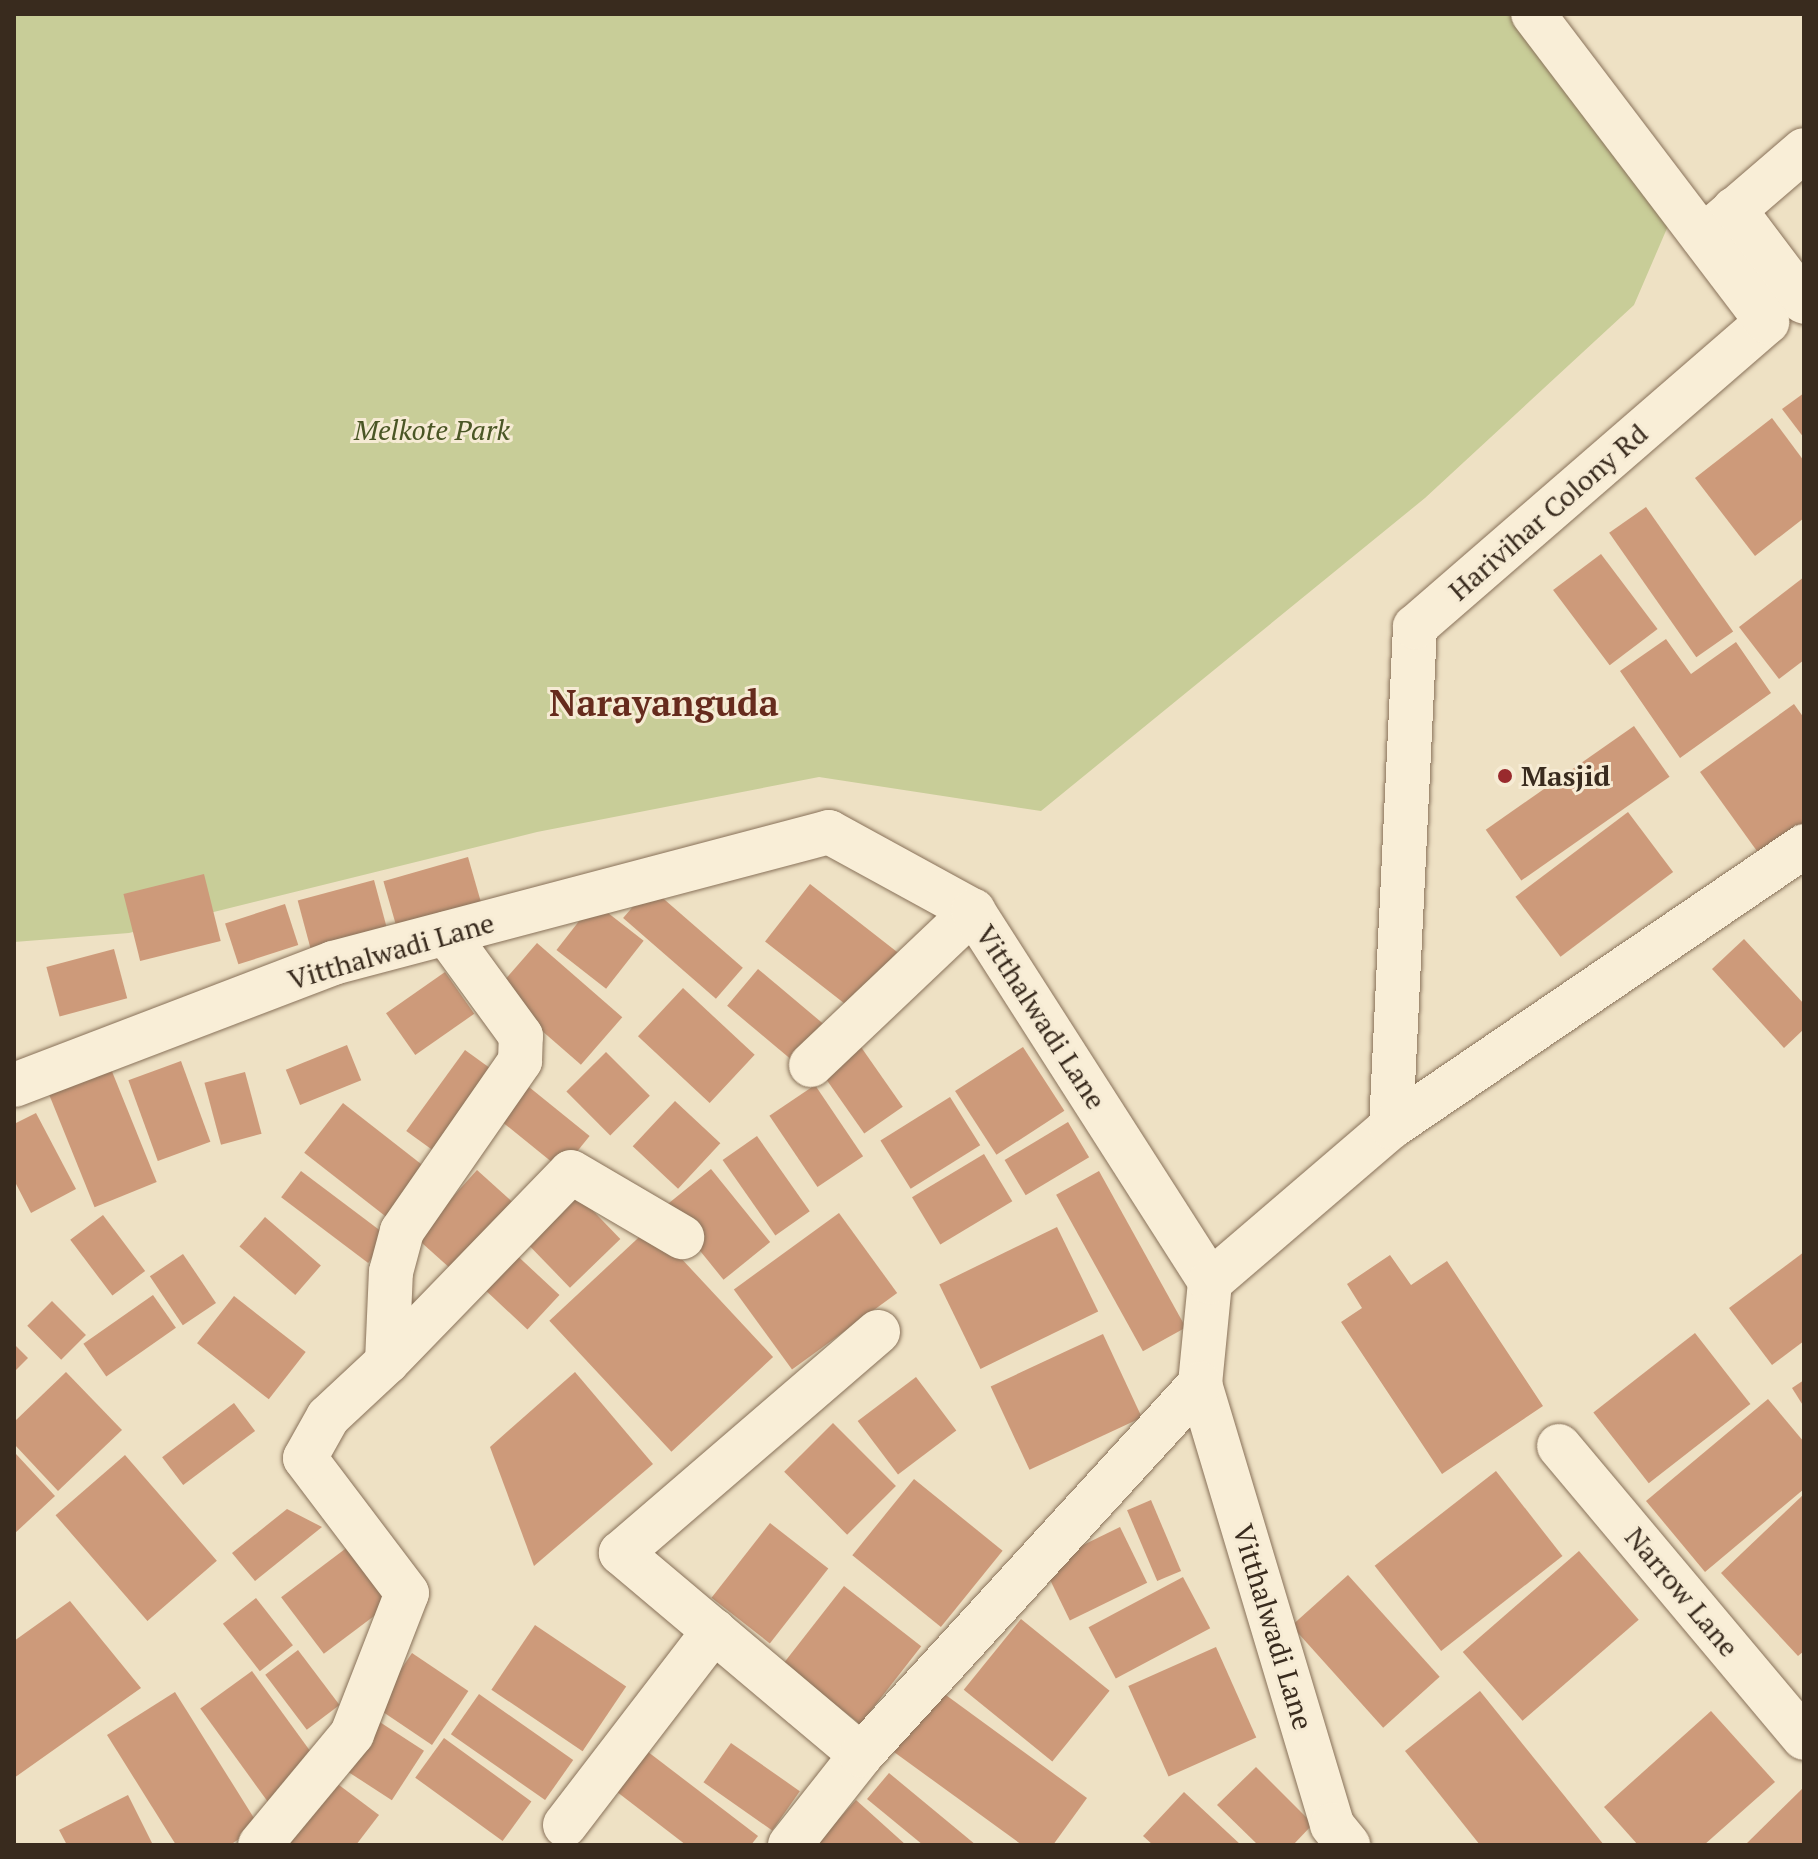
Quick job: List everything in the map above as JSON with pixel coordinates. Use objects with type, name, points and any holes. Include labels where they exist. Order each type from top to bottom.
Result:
[{"type":"street","name":"Harivihar Colony Rd","points":[[1391,1127],[1415,627],[1767,322],[1719,223],[1533,14]]},
{"type":"street","points":[[1804,150],[1719,223],[1804,302]]},
{"type":"street","name":"Vitthalwadi Lane","points":[[14,1085],[333,963],[829,832],[973,911],[1210,1282],[1200,1384],[1332,1838]]},
{"type":"street","points":[[1210,1282],[1391,1127],[1804,846]]},
{"type":"street","points":[[811,1065],[973,911]]},
{"type":"street","points":[[387,1362],[391,1272],[402,1231],[520,1061],[521,1036],[446,933]]},
{"type":"street","points":[[260,1845],[352,1734],[407,1593],[305,1458],[328,1417],[387,1362],[571,1172],[682,1237]]},
{"type":"street","points":[[861,1755],[621,1553],[878,1332]]},
{"type":"street","points":[[790,1845],[861,1755],[1200,1384]]},
{"type":"street","name":"Narrow Lane","points":[[1559,1446],[1804,1738]]},
{"type":"street","points":[[565,1825],[714,1631]]},
{"type":"green space","name":"Melkote Park","points":[[14,14],[1543,14],[1671,219],[1634,305],[1425,498],[1041,811],[819,777],[537,832],[129,933],[14,942]]},
{"type":"building","points":[[1804,393],[1804,438],[1782,409]]},
{"type":"building","points":[[1772,418],[1804,461],[1804,518],[1755,556],[1695,478]]},
{"type":"building","points":[[1646,507],[1733,632],[1696,657],[1609,533]]},
{"type":"building","points":[[1601,554],[1658,629],[1610,665],[1553,590]]},
{"type":"building","points":[[1804,577],[1804,660],[1779,679],[1739,627]]},
{"type":"building","points":[[1666,639],[1691,674],[1736,642],[1771,693],[1680,758],[1620,671]]},
{"type":"building","points":[[1794,704],[1804,718],[1804,838],[1767,865],[1700,772]]},
{"type":"building","points":[[1634,726],[1670,777],[1521,881],[1486,830]]},
{"type":"building","points":[[1628,812],[1673,872],[1561,957],[1515,897]]},
{"type":"building","points":[[468,857],[482,907],[398,931],[383,881]]},
{"type":"building","points":[[204,874],[221,941],[140,961],[123,894]]},
{"type":"building","points":[[374,880],[387,930],[311,951],[298,900]]},
{"type":"building","points":[[810,884],[897,952],[853,1010],[765,942]]},
{"type":"building","points":[[650,887],[743,968],[716,999],[623,918]]},
{"type":"building","points":[[594,902],[644,941],[606,989],[556,950]]},
{"type":"building","points":[[285,904],[298,945],[238,964],[225,923]]},
{"type":"building","points":[[1744,939],[1804,1004],[1804,1029],[1784,1048],[1712,969]]},
{"type":"building","points":[[537,943],[622,1017],[581,1065],[496,991]]},
{"type":"building","points":[[114,949],[127,998],[60,1016],[46,967]]},
{"type":"building","points":[[758,969],[826,1026],[795,1063],[727,1006]]},
{"type":"building","points":[[445,972],[474,1014],[415,1055],[386,1013]]},
{"type":"building","points":[[683,988],[755,1055],[710,1103],[638,1036]]},
{"type":"building","points":[[854,1037],[903,1107],[864,1134],[815,1064]]},
{"type":"building","points":[[347,1045],[361,1080],[300,1105],[286,1070]]},
{"type":"building","points":[[1023,1047],[1064,1111],[996,1155],[955,1091]]},
{"type":"building","points":[[465,1050],[498,1074],[439,1155],[406,1131]]},
{"type":"building","points":[[606,1052],[650,1096],[610,1135],[566,1092]]},
{"type":"building","points":[[181,1061],[210,1142],[158,1161],[128,1080]]},
{"type":"building","points":[[111,1069],[157,1182],[95,1207],[49,1094]]},
{"type":"building","points":[[245,1072],[262,1134],[221,1145],[204,1083]]},
{"type":"building","points":[[815,1085],[863,1156],[817,1187],[769,1116]]},
{"type":"building","points":[[529,1087],[590,1136],[562,1170],[501,1121]]},
{"type":"building","points":[[950,1097],[980,1145],[911,1189],[880,1140]]},
{"type":"building","points":[[675,1101],[720,1143],[678,1189],[633,1146]]},
{"type":"building","points":[[343,1103],[428,1169],[389,1219],[304,1153]]},
{"type":"building","points":[[36,1113],[76,1189],[31,1213],[14,1180],[14,1124]]},
{"type":"building","points":[[1068,1122],[1089,1157],[1026,1195],[1005,1160]]},
{"type":"building","points":[[757,1136],[810,1211],[775,1235],[723,1160]]},
{"type":"building","points":[[984,1154],[1012,1201],[940,1244],[912,1197]]},
{"type":"building","points":[[711,1169],[770,1242],[724,1280],[664,1207]]},
{"type":"building","points":[[477,1170],[523,1211],[462,1279],[416,1238]]},
{"type":"building","points":[[301,1171],[388,1237],[368,1263],[281,1197]]},
{"type":"building","points":[[1099,1171],[1186,1328],[1143,1351],[1056,1195]]},
{"type":"building","points":[[571,1188],[620,1239],[570,1288],[521,1237]]},
{"type":"building","points":[[839,1213],[897,1293],[792,1370],[734,1289]]},
{"type":"building","points":[[103,1215],[145,1271],[112,1296],[70,1240]]},
{"type":"building","points":[[265,1217],[321,1266],[295,1295],[239,1246]]},
{"type":"building","points":[[651,1226],[773,1357],[671,1452],[549,1321]]},
{"type":"building","points":[[1057,1227],[1098,1311],[980,1369],[939,1284]]},
{"type":"building","points":[[509,1248],[559,1295],[527,1329],[477,1282]]},
{"type":"building","points":[[1804,1252],[1804,1341],[1772,1365],[1729,1308]]},
{"type":"building","points":[[183,1254],[216,1303],[183,1325],[150,1276]]},
{"type":"building","points":[[1390,1255],[1411,1285],[1447,1261],[1543,1406],[1442,1474],[1341,1322],[1362,1308],[1347,1284]]},
{"type":"building","points":[[153,1295],[176,1328],[106,1377],[83,1344]]},
{"type":"building","points":[[234,1296],[306,1352],[269,1399],[197,1343]]},
{"type":"building","points":[[52,1301],[86,1335],[61,1360],[27,1326]]},
{"type":"building","points":[[1695,1333],[1750,1404],[1649,1483],[1593,1412]]},
{"type":"building","points":[[1103,1334],[1142,1417],[1029,1470],[991,1386]]},
{"type":"building","points":[[14,1344],[28,1358],[14,1372]]},
{"type":"building","points":[[66,1372],[122,1430],[58,1491],[14,1444],[14,1422]]},
{"type":"building","points":[[575,1372],[653,1464],[534,1566],[490,1447]]},
{"type":"building","points":[[916,1377],[956,1431],[898,1474],[858,1421]]},
{"type":"building","points":[[1804,1380],[1804,1407],[1792,1388]]},
{"type":"building","points":[[1768,1399],[1804,1442],[1804,1489],[1705,1572],[1646,1501]]},
{"type":"building","points":[[234,1403],[255,1431],[183,1485],[162,1457]]},
{"type":"building","points":[[833,1423],[896,1486],[847,1535],[784,1472]]},
{"type":"building","points":[[16,1454],[55,1496],[14,1534],[14,1456]]},
{"type":"building","points":[[125,1455],[217,1561],[147,1621],[56,1515]]},
{"type":"building","points":[[1496,1471],[1562,1556],[1441,1651],[1375,1566]]},
{"type":"building","points":[[914,1479],[1003,1551],[941,1627],[852,1555]]},
{"type":"building","points":[[1804,1494],[1804,1651],[1798,1656],[1721,1573]]},
{"type":"building","points":[[1151,1500],[1181,1571],[1157,1581],[1127,1510]]},
{"type":"building","points":[[287,1509],[322,1527],[255,1581],[232,1553]]},
{"type":"building","points":[[770,1523],[828,1569],[770,1643],[712,1598]]},
{"type":"building","points":[[1120,1527],[1147,1583],[1070,1620],[1043,1565]]},
{"type":"building","points":[[349,1546],[392,1603],[324,1654],[281,1597]]},
{"type":"building","points":[[1579,1551],[1639,1620],[1522,1721],[1463,1652]]},
{"type":"building","points":[[1348,1575],[1440,1677],[1383,1728],[1292,1626]]},
{"type":"building","points":[[1183,1577],[1210,1628],[1116,1678],[1089,1627]]},
{"type":"building","points":[[844,1586],[921,1646],[860,1724],[783,1664]]},
{"type":"building","points":[[256,1598],[293,1645],[260,1671],[223,1624]]},
{"type":"building","points":[[70,1601],[141,1688],[14,1778],[14,1641]]},
{"type":"building","points":[[1021,1619],[1110,1691],[1052,1761],[964,1690]]},
{"type":"building","points":[[535,1625],[626,1687],[583,1751],[491,1690]]},
{"type":"building","points":[[1216,1647],[1256,1737],[1169,1776],[1128,1686]]},
{"type":"building","points":[[298,1650],[340,1705],[307,1730],[265,1675]]},
{"type":"building","points":[[412,1653],[468,1691],[432,1745],[376,1707]]},
{"type":"building","points":[[252,1671],[320,1764],[268,1802],[200,1709]]},
{"type":"building","points":[[939,1690],[1087,1798],[1053,1845],[1022,1845],[894,1752]]},
{"type":"building","points":[[1480,1691],[1604,1845],[1480,1845],[1405,1751]]},
{"type":"building","points":[[175,1692],[259,1826],[230,1845],[176,1845],[107,1735]]},
{"type":"building","points":[[479,1694],[573,1760],[545,1800],[451,1734]]},
{"type":"building","points":[[1711,1711],[1775,1782],[1704,1845],[1638,1845],[1604,1807]]},
{"type":"building","points":[[372,1717],[424,1751],[392,1800],[340,1766]]},
{"type":"building","points":[[444,1738],[531,1801],[503,1841],[415,1778]]},
{"type":"building","points":[[731,1743],[800,1791],[772,1830],[703,1782]]},
{"type":"building","points":[[639,1745],[758,1836],[751,1845],[686,1845],[608,1785]]},
{"type":"building","points":[[1256,1767],[1313,1824],[1293,1845],[1258,1845],[1217,1805]]},
{"type":"building","points":[[889,1773],[976,1845],[923,1845],[867,1799]]},
{"type":"building","points":[[327,1776],[379,1815],[356,1845],[274,1845]]},
{"type":"building","points":[[1804,1787],[1804,1845],[1745,1845]]},
{"type":"building","points":[[1184,1792],[1241,1845],[1153,1845],[1143,1836]]},
{"type":"building","points":[[128,1795],[153,1845],[67,1845],[59,1830]]},
{"type":"building","points":[[856,1800],[906,1845],[815,1845]]},
{"type":"place","name":"Masjid","points":[[1505,776]]},
{"type":"district","name":"Narayanguda","points":[[664,703]]}]
